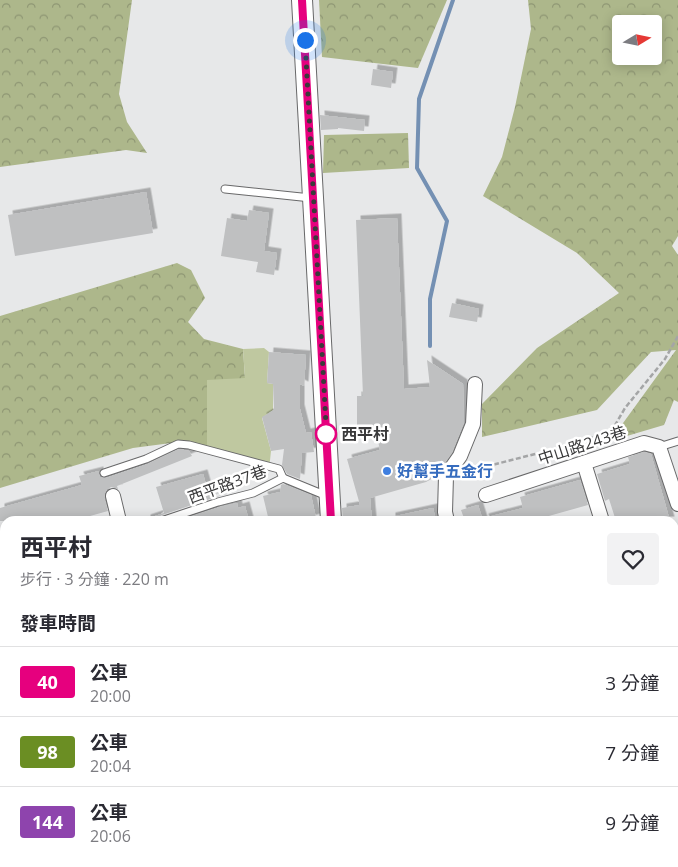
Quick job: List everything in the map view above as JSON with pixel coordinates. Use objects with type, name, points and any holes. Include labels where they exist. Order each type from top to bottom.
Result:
[{"type":"main road","points":[[302,0],[331,516]]},
{"type":"street","points":[[446,516],[446,476],[460,456],[473,424],[475,384]]},
{"type":"street","name":"中山路243巷","points":[[486,494],[644,443],[659,447]]},
{"type":"street","points":[[659,447],[678,504]]},
{"type":"street","points":[[584,463],[600,516]]},
{"type":"street","points":[[113,496],[116,516]]},
{"type":"lane","points":[[225,189],[314,199]]},
{"type":"lane","points":[[659,447],[678,441]]},
{"type":"lane","points":[[104,473],[146,459],[178,444],[189,445],[279,469],[283,478]]},
{"type":"lane","name":"西平路37巷","points":[[176,516],[253,493],[283,478],[330,497]]},
{"type":"path","points":[[446,476],[566,446],[596,436],[614,427],[625,408],[665,359],[678,336]]},
{"type":"green space","points":[[0,0],[132,0],[119,94],[127,122],[147,153],[126,150],[0,167]]},
{"type":"green space","points":[[319,0],[447,0],[418,68],[322,57]]},
{"type":"green space","points":[[528,0],[678,0],[678,236],[672,246],[678,255],[678,402],[674,400],[664,425],[610,441],[676,350],[651,352],[597,410],[482,437],[482,404],[537,348],[619,293],[577,253],[483,196],[502,157],[515,107],[531,29]]},
{"type":"green space","points":[[408,133],[409,168],[323,173],[324,135]]},
{"type":"green space","points":[[177,263],[191,270],[205,298],[188,322],[204,339],[243,349],[245,378],[207,448],[171,443],[133,448],[0,488],[0,316]]},
{"type":"green space","points":[[264,348],[269,352],[267,383],[273,384],[273,410],[262,418],[271,451],[269,470],[207,448],[207,380],[245,378],[243,349]]},
{"type":"building","points":[[373,69],[393,72],[391,88],[371,85]]},
{"type":"building","points":[[320,115],[365,120],[364,131],[338,128],[321,130]]},
{"type":"building","points":[[146,192],[153,233],[15,256],[8,215]]},
{"type":"building","points":[[249,210],[269,213],[264,251],[277,253],[274,275],[256,272],[258,262],[221,256],[227,218],[247,221]]},
{"type":"building","points":[[397,218],[404,389],[430,387],[427,360],[463,384],[464,422],[452,452],[437,476],[426,482],[370,498],[372,516],[343,516],[342,508],[360,505],[347,459],[380,450],[375,428],[357,431],[357,396],[363,396],[356,220]]},
{"type":"building","points":[[452,303],[479,309],[477,322],[449,317]]},
{"type":"building","points":[[269,352],[306,355],[304,386],[300,384],[300,409],[306,433],[311,432],[314,452],[302,453],[300,479],[287,474],[282,465],[284,449],[271,451],[262,417],[274,410],[273,384],[267,383]]},
{"type":"building","points":[[179,449],[189,451],[192,456],[117,486],[118,489],[111,487],[107,489],[104,498],[108,511],[90,516],[0,516],[0,508],[82,485],[79,476],[99,471],[100,477],[106,478],[148,464]]},
{"type":"building","points":[[644,452],[651,454],[669,516],[614,516],[609,499],[605,501],[597,474],[630,464],[628,457]]},
{"type":"building","points":[[203,474],[210,498],[234,492],[155,516],[164,513],[156,487]]},
{"type":"building","points":[[580,480],[588,505],[549,516],[492,516],[523,508],[520,497]]},
{"type":"building","points":[[283,484],[311,495],[316,516],[268,516],[263,496],[280,492],[281,485]]},
{"type":"building","points":[[237,503],[238,508],[245,506],[248,516],[192,516]]},
{"type":"building","points":[[478,505],[481,516],[463,516],[461,510]]},
{"type":"building","points":[[433,508],[435,516],[396,516]]},
{"type":"waterway","points":[[430,346],[430,299],[447,221],[417,168],[419,99],[453,0]]},
{"type":"bus line","name":"40","points":[[302,0],[331,516]]},
{"type":"place","name":"西平村","points":[[326,434]]},
{"type":"place","name":"好幫手五金行","points":[[387,471]]},
{"type":"route","points":[[305,40],[327,443],[326,434]]}]
